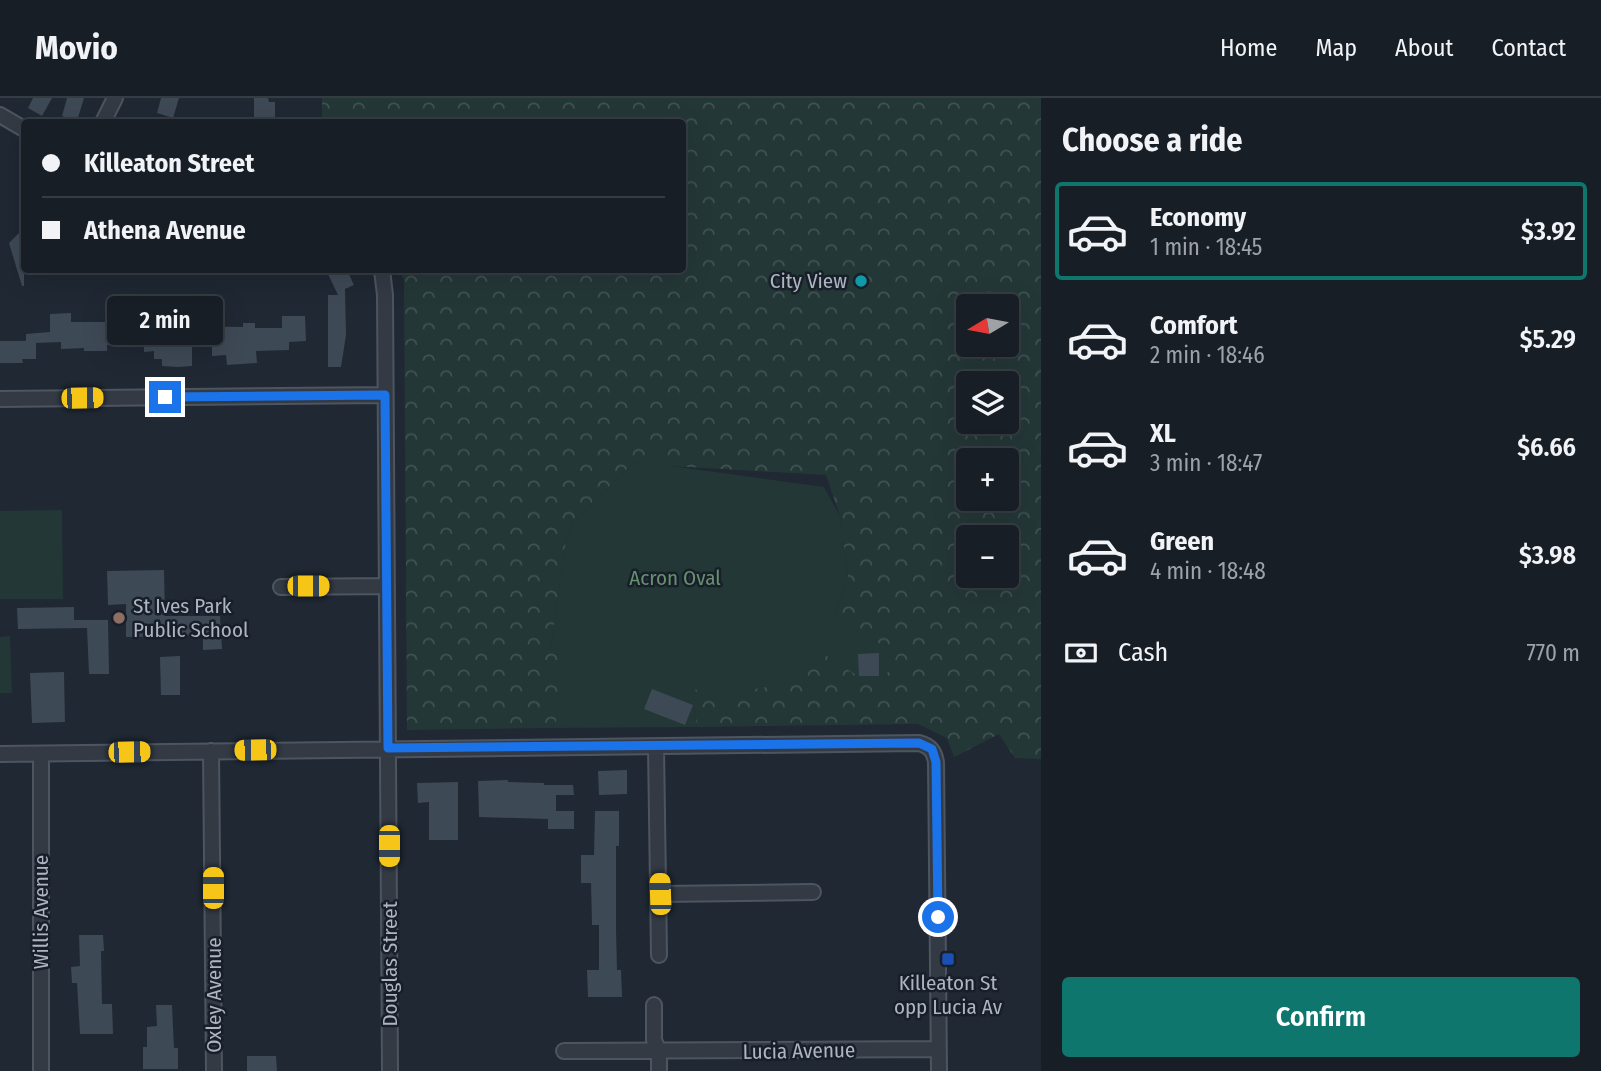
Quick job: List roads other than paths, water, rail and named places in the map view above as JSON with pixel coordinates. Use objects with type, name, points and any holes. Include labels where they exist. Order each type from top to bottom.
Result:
[{"type":"street","points":[[105,119],[116,98]]},
{"type":"street","points":[[0,115],[21,127]]},
{"type":"street","name":"Douglas Street","points":[[382,273],[385,295],[390,1071]]},
{"type":"street","points":[[0,399],[385,395]]},
{"type":"street","points":[[281,587],[387,586]]},
{"type":"street","points":[[0,754],[919,743],[932,749],[936,762],[939,1071]]},
{"type":"street","points":[[656,747],[659,956]]},
{"type":"street","name":"Oxley Avenue","points":[[211,751],[214,1071]]},
{"type":"street","name":"Willis Avenue","points":[[41,754],[41,1071]]},
{"type":"street","points":[[660,894],[813,892]]},
{"type":"street","points":[[654,1006],[654,1040],[659,1052],[659,1071]]},
{"type":"street","name":"Lucia Avenue","points":[[564,1051],[939,1049]]},
{"type":"place","name":"City View","points":[[861,281]]},
{"type":"place","name":"St Ives Park Public School","points":[[119,618]]},
{"type":"place","name":"Killeaton St opp Lucia Av","points":[[948,959]]},
{"type":"park label","name":"Acron Oval","points":[[675,578]]}]
